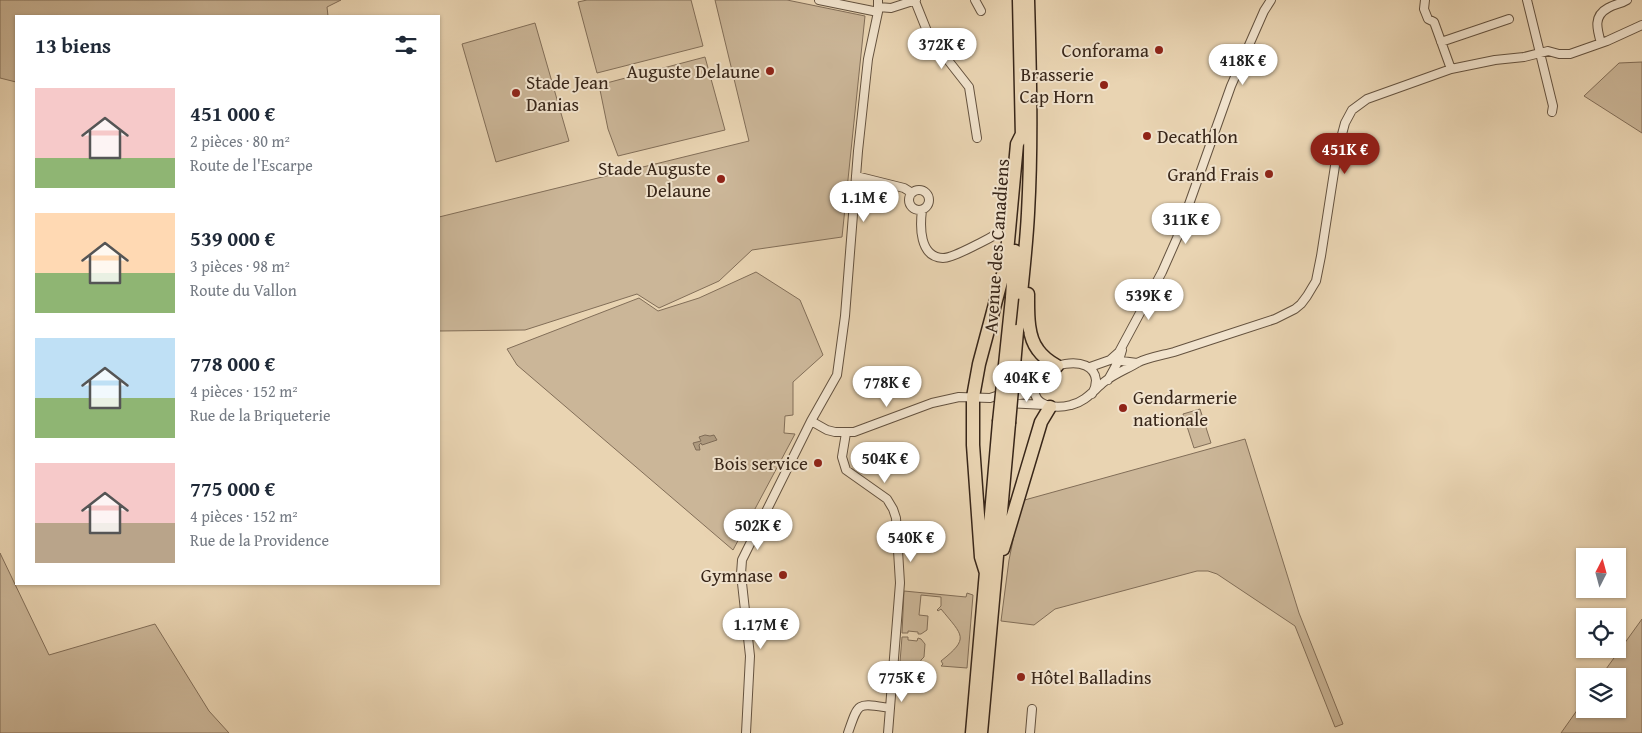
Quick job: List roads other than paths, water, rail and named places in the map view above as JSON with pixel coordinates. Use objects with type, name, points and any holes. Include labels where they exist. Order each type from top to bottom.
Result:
[{"type":"main road","name":"Avenue des Canadiens","points":[[981,733],[998,554],[1004,423],[1018,223],[1022,134],[1019,0]]},
{"type":"main road","name":"Avenue des Canadiens","points":[[972,733],[986,573],[1017,331],[1028,215],[1031,100],[1028,0]]},
{"type":"main road","points":[[986,573],[981,557],[973,445],[973,397],[979,364],[1006,263],[1017,144],[1022,134]]},
{"type":"main road","points":[[1028,215],[1028,309],[1030,327],[1038,351],[1057,366]]},
{"type":"main road","points":[[998,554],[1004,548],[1041,422],[1048,406]]},
{"type":"street","points":[[819,0],[891,8],[916,0],[929,36],[969,87],[977,138]]},
{"type":"street","points":[[975,0],[981,11]]},
{"type":"street","points":[[1108,380],[1115,360],[1170,253],[1230,86],[1271,0]]},
{"type":"street","points":[[1425,0],[1424,9],[1428,19],[1434,22],[1451,69]]},
{"type":"street","points":[[1527,0],[1553,106],[1552,112]]},
{"type":"street","points":[[1601,43],[1596,23],[1600,15],[1608,8],[1627,0]]},
{"type":"street","points":[[746,733],[750,656],[741,574],[742,560],[811,421],[837,375],[845,316],[856,176],[868,59],[878,6]]},
{"type":"street","points":[[1441,42],[1509,19]]},
{"type":"street","points":[[990,398],[998,402],[1048,406],[1071,405],[1080,402],[1108,380],[1137,363],[1275,319],[1295,309],[1307,296],[1316,281],[1337,153],[1345,123],[1352,110],[1366,99],[1451,69],[1548,51],[1570,54],[1642,25]]},
{"type":"street","points":[[856,176],[904,188],[912,193]]},
{"type":"street","points":[[918,190],[923,191],[928,196],[929,203],[922,210],[912,211],[908,199],[912,193],[918,190]]},
{"type":"street","points":[[922,210],[921,232],[923,243],[928,251],[935,256],[944,258],[970,248],[1001,232],[1010,225]]},
{"type":"street","points":[[1090,367],[1115,360],[1137,363]]},
{"type":"street","points":[[811,421],[827,430],[846,433],[863,430],[928,404],[954,398],[990,398],[999,395],[1027,394],[1039,376],[1057,366],[1075,363],[1087,365],[1094,372],[1096,386],[1092,394]]},
{"type":"street","points":[[1034,386],[1036,397],[1048,406]]},
{"type":"street","points":[[846,433],[842,457],[846,470],[887,499],[893,508],[896,518],[900,583],[888,733]]},
{"type":"street","points":[[848,733],[859,706],[890,708]]},
{"type":"street","points":[[1030,733],[1032,709]]},
{"type":"place","name":"Conforama","points":[[1159,50]]},
{"type":"place","name":"Auguste Delaune","points":[[770,71]]},
{"type":"place","name":"Brasserie Cap Horn","points":[[1104,85]]},
{"type":"place","name":"Stade Jean Danias","points":[[516,93]]},
{"type":"place","name":"Decathlon","points":[[1147,136]]},
{"type":"place","name":"Grand Frais","points":[[1269,174]]},
{"type":"place","name":"Stade Auguste Delaune","points":[[721,179]]},
{"type":"place","name":"Gendarmerie nationale","points":[[1123,408]]},
{"type":"place","name":"Bois service","points":[[818,463]]},
{"type":"place","name":"Gymnase","points":[[783,575]]},
{"type":"place","name":"Hôtel Balladins","points":[[1021,677]]}]
